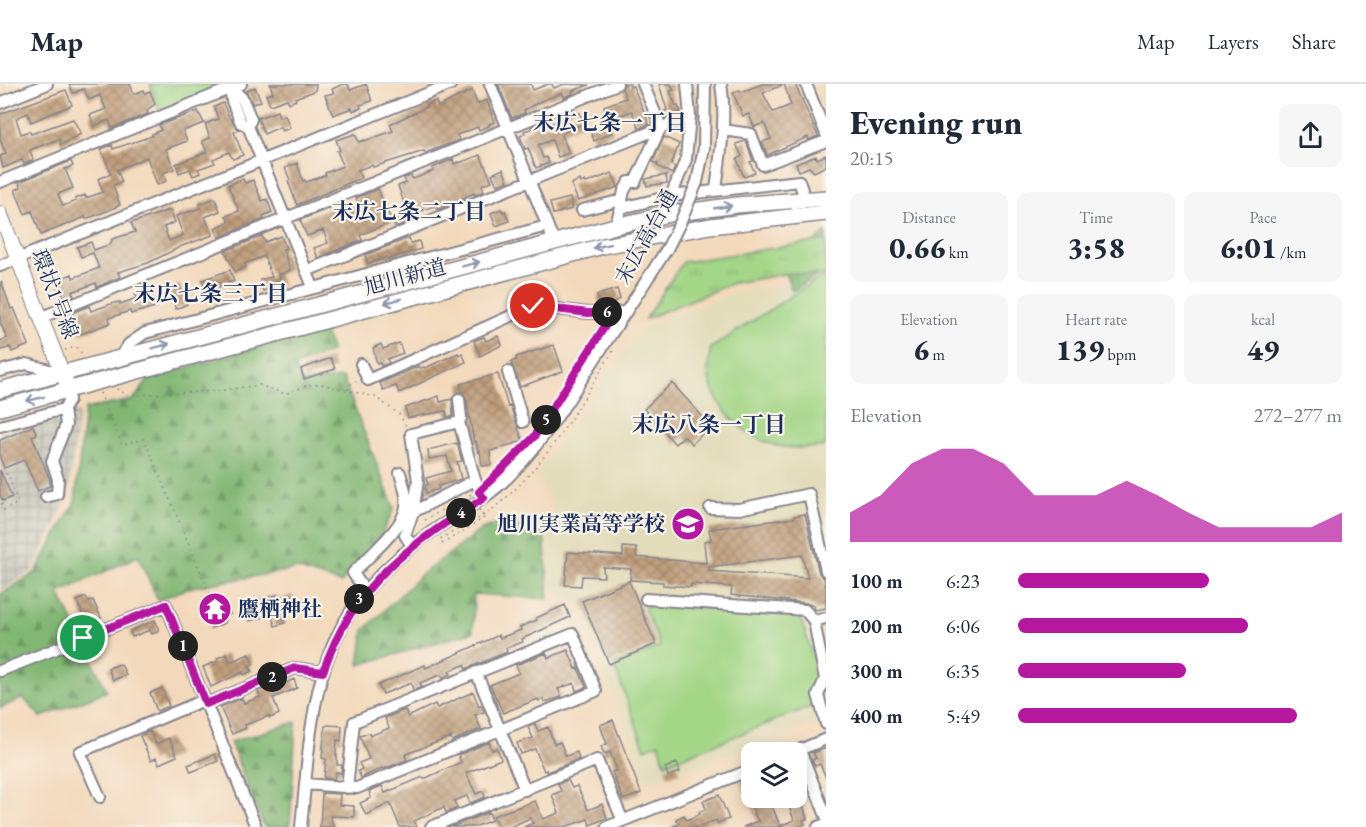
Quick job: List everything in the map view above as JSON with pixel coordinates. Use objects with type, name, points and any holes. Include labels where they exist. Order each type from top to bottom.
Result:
[{"type":"highway","name":"旭川新道","points":[[0,390],[615,226],[670,214],[737,205],[826,198]]},
{"type":"highway","name":"旭川新道","points":[[0,408],[603,246],[710,226],[826,213]]},
{"type":"main road","name":"環状1号線","points":[[0,213],[69,390]]},
{"type":"street","points":[[0,103],[47,84]]},
{"type":"street","points":[[0,266],[451,84]]},
{"type":"street","points":[[490,84],[554,242]]},
{"type":"street","points":[[42,317],[617,84]]},
{"type":"street","points":[[615,226],[623,204],[624,191],[629,182],[635,182],[661,127],[643,84]]},
{"type":"street","points":[[671,196],[686,159],[690,116],[687,84]]},
{"type":"street","name":"末広高台通","points":[[301,827],[315,700],[338,633],[365,591],[412,546],[476,495],[515,471],[545,435],[667,249],[681,221],[697,182],[704,148],[705,84]]},
{"type":"street","points":[[716,190],[723,130],[721,84]]},
{"type":"street","points":[[806,84],[826,134]]},
{"type":"street","points":[[0,182],[234,85],[251,119],[248,126],[313,287]]},
{"type":"street","points":[[306,271],[690,116]]},
{"type":"street","points":[[723,130],[751,134],[763,165],[826,141]]},
{"type":"street","points":[[582,210],[671,196],[799,181],[806,200]]},
{"type":"street","points":[[120,357],[129,344],[145,333],[547,226]]},
{"type":"street","points":[[361,364],[368,380],[533,306],[588,313],[626,312]]},
{"type":"street","points":[[0,371],[27,364],[64,374]]},
{"type":"street","points":[[508,372],[523,422]]},
{"type":"street","points":[[46,497],[57,494],[58,479],[52,461],[66,425],[64,409],[69,400],[69,390]]},
{"type":"street","points":[[459,399],[459,422],[475,480],[476,495]]},
{"type":"street","points":[[0,426],[64,409]]},
{"type":"street","points":[[412,546],[405,535],[413,512],[418,481],[411,434],[459,422]]},
{"type":"street","points":[[365,591],[353,573],[389,535],[405,511],[406,496],[400,473]]},
{"type":"street","points":[[413,512],[475,480]]},
{"type":"street","points":[[710,508],[739,509],[809,494],[826,571]]},
{"type":"street","points":[[646,599],[805,610],[814,621],[825,679],[818,694],[826,724]]},
{"type":"street","points":[[0,671],[166,605],[256,827]]},
{"type":"street","points":[[814,621],[826,618]]},
{"type":"street","points":[[305,784],[347,788],[357,788],[596,691],[573,634],[354,722],[347,788]]},
{"type":"street","points":[[100,797],[80,752],[295,668],[323,672]]},
{"type":"street","points":[[476,672],[525,790]]},
{"type":"street","points":[[807,747],[826,739]]},
{"type":"street","points":[[431,827],[597,760],[623,821]]},
{"type":"street","points":[[607,827],[741,773]]},
{"type":"street","points":[[807,775],[826,816]]},
{"type":"street","points":[[818,827],[826,824]]},
{"type":"path","points":[[348,391],[351,384],[359,379]]},
{"type":"path","points":[[117,389],[128,395],[218,391],[259,385],[285,394],[308,385],[321,384],[375,397],[399,414],[411,434]]},
{"type":"path","points":[[100,392],[122,445],[144,440],[210,594]]},
{"type":"path","points":[[0,472],[8,474],[18,503],[0,514]]},
{"type":"path","points":[[442,544],[484,518],[476,495]]},
{"type":"path","points":[[427,525],[425,520],[461,499]]},
{"type":"path","points":[[0,501],[4,510]]},
{"type":"shaded area","name":"旭川実業高等学校","points":[[796,284],[826,294],[826,720],[763,742],[741,742],[741,750],[647,783],[579,602],[550,587],[549,545],[552,502],[535,476],[641,329],[734,292]]},
{"type":"shaded area","points":[[79,412],[68,497],[32,571],[0,592],[0,433]]},
{"type":"green space","points":[[150,84],[219,84],[217,88],[159,110]]},
{"type":"green space","points":[[826,232],[826,276],[819,274],[792,291],[783,267],[795,261]]},
{"type":"green space","points":[[826,240],[826,275],[790,273],[733,283],[645,319],[683,262]]},
{"type":"green space","points":[[820,277],[826,279],[826,446],[794,448],[771,444],[747,432],[726,413],[718,401],[708,373],[711,348]]},
{"type":"green space","points":[[323,329],[332,351],[294,367],[302,382],[343,378],[394,508],[383,533],[341,583],[297,569],[192,587],[158,600],[138,556],[59,593],[107,691],[41,717],[23,698],[0,708],[0,595],[35,573],[75,502],[85,409],[133,400],[150,378]]},
{"type":"green space","points":[[501,522],[544,533],[549,599],[474,594],[473,632],[359,665],[364,630],[422,574],[482,529]]},
{"type":"green space","points":[[651,604],[800,616],[818,673],[812,706],[665,764],[659,743],[645,749],[614,665],[660,646],[644,607]]},
{"type":"green space","points":[[296,722],[290,827],[264,827],[230,742]]},
{"type":"building","points":[[69,84],[130,84],[134,94],[144,90],[145,93],[150,91],[155,104],[147,110],[148,114],[112,128],[109,120],[94,126],[90,115],[106,109],[100,95],[89,100],[84,89],[73,93]]},
{"type":"building","points":[[270,84],[316,84],[315,91],[295,98],[296,100],[289,103],[287,99],[270,105],[266,95],[273,93]]},
{"type":"building","points":[[348,84],[350,90],[366,84],[372,101],[360,105],[361,108],[353,111],[352,108],[333,115],[325,95],[334,93],[332,89]]},
{"type":"building","points":[[498,84],[531,84],[533,90],[548,84],[552,84],[554,88],[564,84],[589,85],[572,91],[573,94],[564,97],[562,93],[541,101],[524,110],[525,113],[512,118]]},
{"type":"building","points":[[624,84],[633,86],[649,124],[639,129],[632,111],[610,119],[604,106],[626,98],[622,89]]},
{"type":"building","points":[[659,84],[671,84],[674,90],[670,91],[681,112],[665,118],[663,112],[667,110]]},
{"type":"building","points":[[762,84],[784,84],[795,84],[818,136],[809,140],[808,137],[767,155],[762,142],[771,139],[764,123],[754,127],[749,114],[743,116],[733,93],[740,90],[741,92]],"holes":[[[784,84],[791,105],[773,112],[763,93]]]},
{"type":"building","points":[[255,87],[261,101],[253,104],[246,91]]},
{"type":"building","points":[[66,90],[72,105],[31,122],[28,113],[16,118],[21,134],[29,131],[31,134],[73,119],[81,134],[61,145],[59,139],[30,150],[33,160],[24,164],[22,160],[3,168],[0,156],[6,154],[0,139],[0,114]]},
{"type":"building","points":[[472,90],[477,104],[487,100],[494,122],[489,126],[479,130],[478,127],[457,135],[459,140],[425,153],[424,151],[358,170],[361,178],[297,205],[285,168],[297,163],[303,181],[306,182],[326,175],[325,173],[343,166],[337,151],[340,150],[336,140],[355,134],[359,142],[393,131],[390,124],[427,107],[426,105],[436,101],[438,107]]},
{"type":"building","points":[[223,103],[230,119],[239,130],[234,132],[243,155],[233,159],[229,152],[213,159],[215,163],[198,169],[200,173],[193,176],[190,169],[179,173],[176,164],[207,152],[202,141],[210,138],[205,124],[218,119],[214,107]]},
{"type":"building","points":[[198,111],[204,123],[183,131],[187,141],[166,149],[174,169],[163,173],[166,181],[157,185],[147,157],[117,170],[122,182],[113,185],[120,205],[41,235],[32,211],[25,214],[15,190],[21,187],[19,182],[71,161],[73,166],[65,169],[73,188],[58,194],[63,206],[85,195],[86,198],[103,192],[98,179],[111,174],[101,149],[112,145],[113,149],[152,136],[161,130],[159,125]]},
{"type":"building","points":[[277,111],[279,117],[285,115],[290,128],[282,131],[280,127],[264,134],[258,118]]},
{"type":"building","points":[[580,113],[584,124],[569,129],[562,135],[569,153],[558,157],[552,140],[538,145],[543,158],[546,157],[549,163],[536,168],[520,136],[525,134],[524,131],[541,123],[542,127]]},
{"type":"building","points":[[608,119],[613,132],[594,141],[589,127]]},
{"type":"building","points":[[664,137],[679,144],[671,165],[675,167],[672,174],[653,162]]},
{"type":"building","points":[[746,141],[753,161],[750,162],[755,173],[744,177],[737,159],[742,156],[736,144]]},
{"type":"building","points":[[480,155],[492,181],[482,185],[484,191],[475,195],[474,193],[438,210],[436,205],[419,212],[420,216],[395,226],[392,217],[407,211],[398,186],[406,183],[404,178],[411,176],[413,179],[453,159],[454,164]]},
{"type":"building","points":[[826,155],[826,166],[814,172],[809,167],[799,171],[796,164],[816,156],[817,159]]},
{"type":"building","points":[[503,169],[508,181],[497,185],[492,174]]},
{"type":"building","points":[[612,173],[618,187],[578,201],[571,184],[580,180],[581,183],[585,181],[586,183]]},
{"type":"building","points":[[666,175],[667,183],[647,186],[645,179]]},
{"type":"building","points":[[243,179],[245,183],[253,180],[262,201],[267,199],[272,212],[263,216],[264,219],[219,237],[215,228],[229,222],[226,216],[239,211],[228,185]]},
{"type":"building","points":[[378,189],[392,222],[360,235],[362,240],[318,258],[314,248],[328,243],[323,230],[307,236],[300,220],[337,205],[340,211],[358,203],[356,198]]},
{"type":"building","points":[[215,198],[220,211],[205,217],[213,235],[182,246],[148,263],[118,272],[120,277],[97,287],[96,283],[72,292],[74,296],[65,300],[57,280],[72,274],[73,278],[99,268],[93,253],[81,257],[77,247],[91,242],[94,250],[111,244],[112,239],[135,232],[131,223],[170,210],[175,222],[164,227],[169,241],[183,235],[176,216],[201,208],[200,204]]},
{"type":"building","points":[[570,198],[572,209],[553,214],[550,203]]},
{"type":"building","points":[[501,209],[505,211],[509,221],[496,226],[491,213]]},
{"type":"building","points":[[262,236],[265,242],[281,236],[290,270],[279,275],[282,285],[263,291],[260,280],[272,277],[264,256],[245,264],[246,267],[235,272],[225,251]]},
{"type":"building","points":[[409,238],[411,243],[419,241],[421,249],[368,264],[365,255]]},
{"type":"building","points":[[230,270],[234,281],[218,286],[220,294],[209,298],[202,280]]},
{"type":"building","points":[[1,281],[11,309],[14,308],[29,345],[12,352],[10,347],[0,351],[0,341],[7,338],[0,322]]},
{"type":"building","points":[[179,285],[187,304],[176,309],[168,290]]},
{"type":"building","points":[[617,289],[620,299],[609,305],[607,303],[600,305],[597,295]]},
{"type":"building","points":[[149,292],[155,307],[131,314],[130,311],[109,318],[110,323],[81,334],[72,313],[89,306],[91,311],[114,303],[120,302],[120,304],[137,298],[135,294]]},
{"type":"building","points":[[498,336],[502,345],[480,356],[474,341],[484,337],[486,341]]},
{"type":"building","points":[[399,343],[403,353],[387,359],[389,363],[381,366],[380,363],[377,364],[373,348],[381,344],[383,349]]},
{"type":"building","points":[[554,345],[563,371],[520,387],[511,362],[517,360],[516,357]]},
{"type":"building","points":[[458,353],[459,355],[462,353],[466,362],[399,393],[396,386],[383,390],[380,383],[419,366],[425,368]]},
{"type":"building","points":[[331,358],[335,369],[304,379],[301,369]]},
{"type":"building","points":[[498,374],[508,407],[510,406],[523,441],[490,451],[491,465],[482,466],[480,451],[478,452],[476,441],[474,442],[466,398],[460,384]]},
{"type":"building","points":[[672,383],[711,426],[692,444],[684,436],[675,444],[644,409]]},
{"type":"building","points":[[439,396],[440,402],[452,399],[453,416],[447,417],[446,411],[408,418],[405,408]]},
{"type":"building","points":[[33,426],[37,434],[32,436],[50,480],[50,486],[38,491],[24,460],[4,468],[0,458],[0,440]]},
{"type":"building","points":[[457,443],[462,461],[457,462],[461,479],[438,486],[439,489],[426,493],[425,486],[428,484],[426,478],[451,471],[447,456],[429,459],[428,450]]},
{"type":"building","points":[[0,470],[12,497],[3,501],[0,495]]},
{"type":"building","points":[[805,514],[819,573],[824,578],[826,608],[815,610],[814,606],[806,603],[731,595],[732,587],[691,584],[691,587],[630,580],[631,569],[603,567],[604,577],[582,576],[581,586],[565,585],[568,552],[623,556],[623,547],[637,548],[636,557],[706,563],[704,541],[711,540],[709,529],[794,518],[794,516]],"holes":[[[802,555],[808,578],[709,571],[709,567]]]},
{"type":"building","points":[[629,581],[656,644],[609,664],[582,601]]},
{"type":"building","points":[[277,595],[278,600],[292,595],[295,605],[281,610],[285,623],[275,626],[272,615],[249,621],[244,604]]},
{"type":"building","points":[[86,597],[89,602],[93,600],[101,618],[87,625],[77,601]]},
{"type":"building","points":[[215,597],[216,600],[221,598],[230,614],[225,616],[225,623],[211,628],[203,604]]},
{"type":"building","points":[[565,605],[570,617],[522,639],[523,642],[506,648],[507,652],[466,669],[464,665],[449,671],[451,674],[443,678],[441,675],[420,683],[422,687],[413,690],[411,683],[383,694],[378,685],[425,665],[426,668],[499,635],[500,638],[521,630],[520,627]]},
{"type":"building","points":[[155,620],[159,631],[152,634],[150,630],[132,637],[130,631]]},
{"type":"building","points":[[568,650],[586,687],[576,691],[574,683],[558,689],[562,697],[545,702],[543,699],[539,701],[538,699],[503,713],[490,685],[519,673],[516,665],[546,653],[548,658]]},
{"type":"building","points":[[227,654],[230,662],[249,654],[253,664],[249,666],[252,671],[244,675],[243,672],[211,687],[203,667],[218,661],[217,658]]},
{"type":"building","points":[[120,664],[126,675],[113,680],[108,668]]},
{"type":"building","points":[[294,679],[297,688],[273,698],[279,714],[245,725],[246,728],[232,734],[220,707],[242,698],[244,703],[260,697],[258,691],[276,685],[277,687]]},
{"type":"building","points":[[162,688],[169,706],[157,711],[150,693]]},
{"type":"building","points":[[473,692],[484,712],[475,715],[481,729],[452,741],[451,737],[409,753],[405,755],[407,760],[361,778],[358,771],[362,769],[359,763],[369,759],[360,736],[369,733],[370,736],[389,728],[385,718],[405,710],[408,717],[435,704],[437,708]]},
{"type":"building","points":[[613,720],[641,793],[623,800],[612,772],[617,770],[610,752],[604,754],[601,746],[607,744],[600,725]]},
{"type":"building","points":[[535,724],[538,731],[548,727],[554,744],[560,742],[566,756],[577,752],[579,759],[547,772],[544,771],[535,749],[521,754],[517,743],[533,738],[528,727]]},
{"type":"building","points":[[325,726],[342,726],[341,741],[337,740],[336,755],[337,765],[342,765],[341,773],[336,772],[334,779],[324,778],[326,759],[322,758]]},
{"type":"building","points":[[150,731],[156,744],[169,738],[177,756],[159,764],[156,758],[151,761],[140,736]]},
{"type":"building","points":[[489,742],[492,750],[497,748],[501,759],[466,773],[476,794],[483,791],[485,797],[470,803],[467,796],[454,801],[457,808],[446,813],[444,807],[414,821],[417,827],[400,827],[390,803],[366,815],[360,803],[371,798],[369,791],[382,786],[385,793],[423,777],[424,779],[461,762],[458,755]]},
{"type":"building","points":[[826,748],[826,778],[820,764],[815,766],[812,760],[816,758],[813,753]]},
{"type":"building","points":[[215,754],[218,761],[191,772],[188,765]]},
{"type":"building","points":[[677,763],[680,772],[668,776],[665,768]]},
{"type":"building","points":[[568,780],[572,788],[577,786],[588,810],[602,804],[607,818],[590,825],[588,819],[565,827],[524,827],[533,823],[530,818],[510,827],[498,827],[493,816],[535,801],[543,819],[559,813],[552,795],[561,791],[558,784]]},
{"type":"building","points":[[322,793],[340,794],[339,805],[354,806],[354,817],[330,816],[334,827],[320,827]]},
{"type":"building","points":[[719,795],[729,819],[717,823],[716,820],[700,827],[671,827],[679,824],[676,819],[684,815],[687,820],[700,814],[699,812],[706,809],[703,801]]},
{"type":"building","points":[[752,808],[773,808],[780,826],[794,820],[790,808],[804,808],[807,819],[803,820],[805,824],[798,827],[743,827],[758,821]]},
{"type":"building","points":[[489,812],[492,820],[474,827],[451,827]]},
{"type":"place","name":"旭川実業高等学校","points":[[688,524]]},
{"type":"place","name":"鷹栖神社","points":[[215,609]]},
{"type":"district","name":"末広七条一丁目","points":[[610,122]]},
{"type":"district","name":"末広七条二丁目","points":[[409,211]]},
{"type":"district","name":"末広七条三丁目","points":[[211,293]]},
{"type":"district","name":"末広八条一丁目","points":[[709,424]]},
{"type":"route","points":[[83,638],[166,605],[206,704],[295,668],[323,672],[338,633],[365,591],[412,546],[484,498],[479,492],[534,437],[614,312],[588,313],[533,306]]}]
